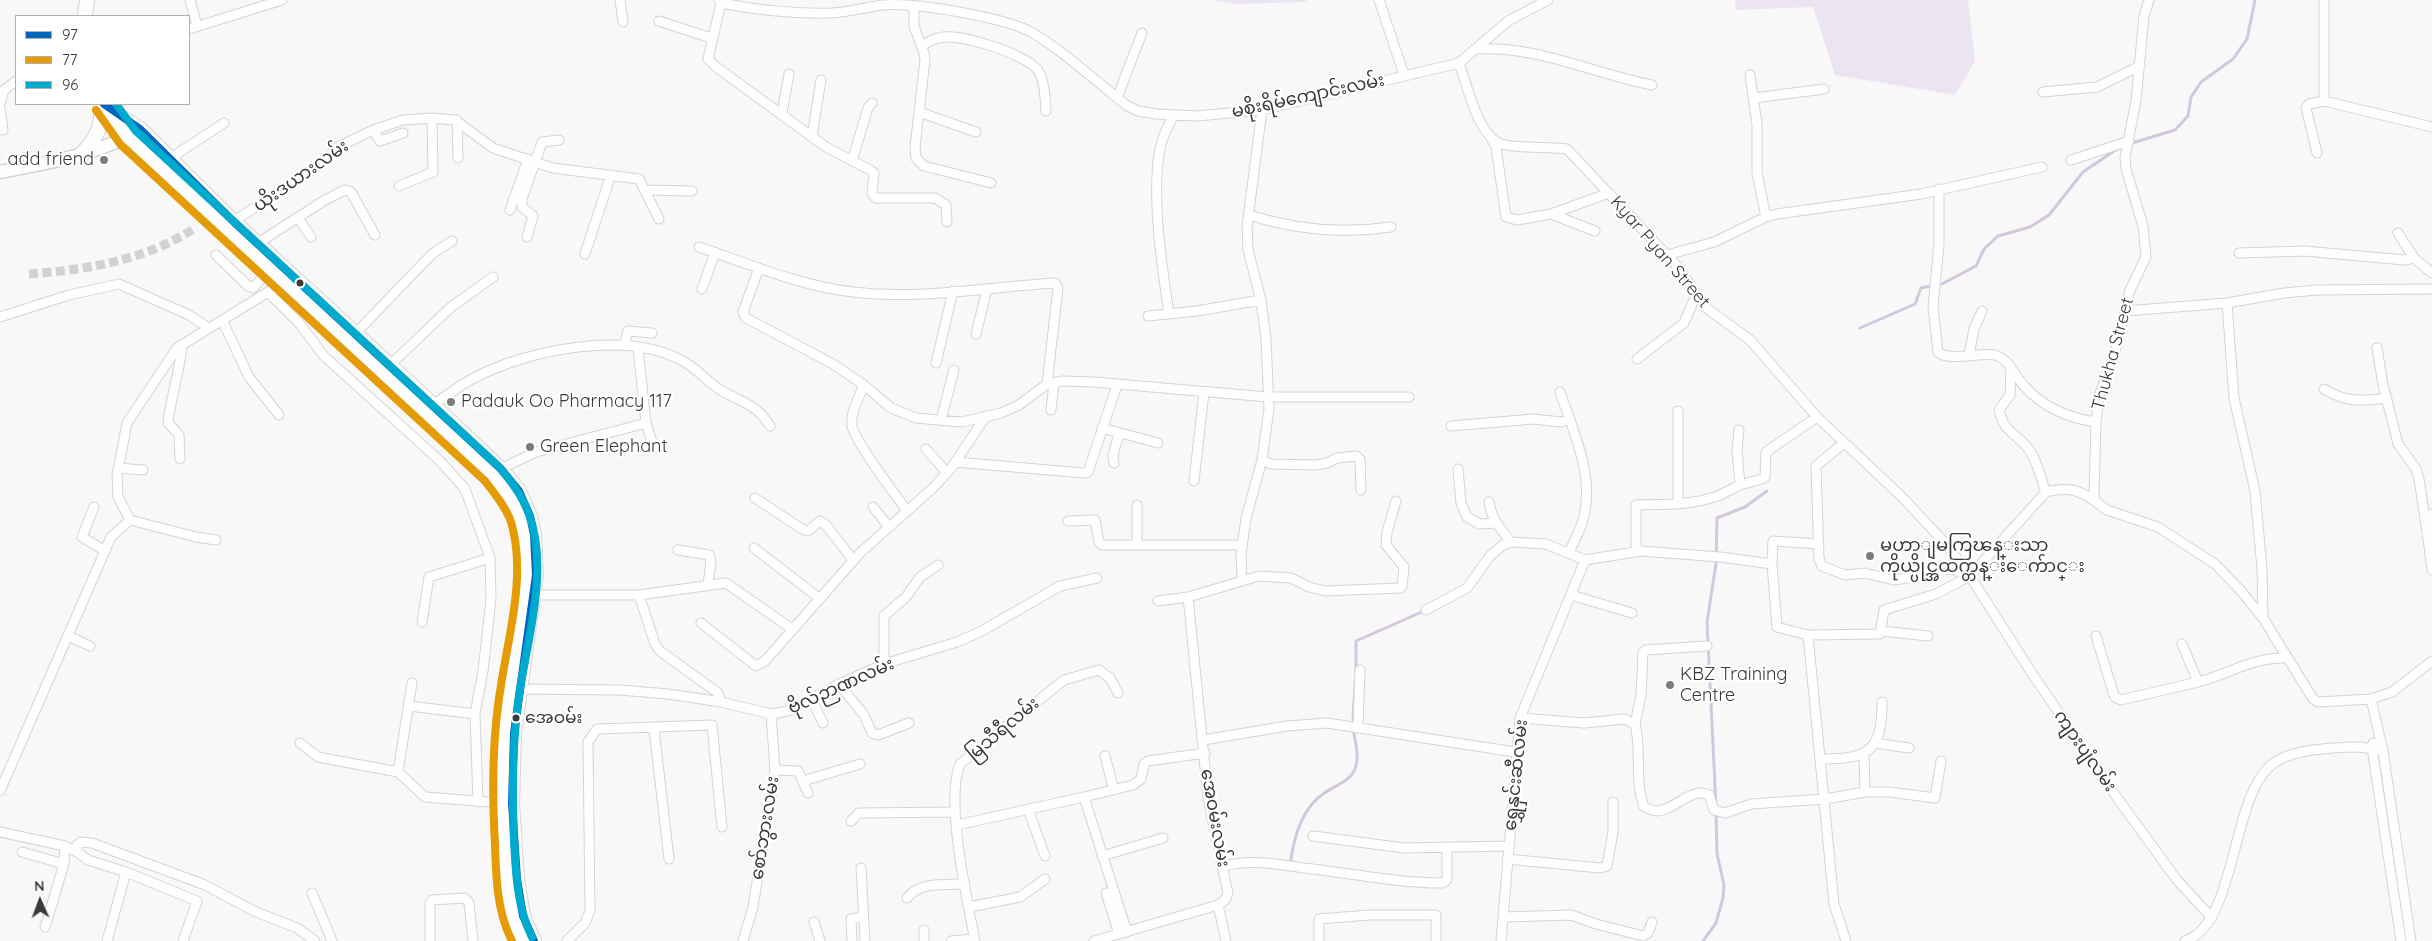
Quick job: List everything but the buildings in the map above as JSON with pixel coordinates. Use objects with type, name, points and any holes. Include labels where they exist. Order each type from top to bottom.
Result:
[{"type":"highway","points":[[84,15],[87,0]]},
{"type":"highway","points":[[104,105],[140,130],[169,158],[271,268],[287,278]]},
{"type":"highway","points":[[104,105],[127,137],[229,224],[258,243],[287,278],[353,336],[496,471],[510,496],[520,519],[526,553],[529,595],[515,689],[504,732],[502,803],[507,880],[513,918],[523,941]]},
{"type":"highway","points":[[80,156],[97,138],[104,105]]},
{"type":"highway","points":[[515,689],[513,812],[517,879],[521,906],[529,932],[534,941]]},
{"type":"main road","points":[[0,172],[80,156],[140,130]]},
{"type":"street","points":[[190,0],[193,27],[279,0]]},
{"type":"street","points":[[620,0],[623,22]]},
{"type":"street","points":[[1379,0],[1404,75]]},
{"type":"street","name":"မစိုးရိမ်ကျောင်းလမ်း","points":[[720,1],[797,13],[843,12],[883,5],[914,6],[970,14],[1029,31],[1117,98],[1138,111],[1196,116],[1262,110],[1459,62],[1508,20],[1548,0]]},
{"type":"street","name":"Thukha Street","points":[[2096,502],[2094,494],[2096,422],[2099,396],[2114,356],[2130,290],[2146,257],[2143,226],[2126,169],[2126,147],[2129,141],[2140,66],[2144,16],[2149,0]]},
{"type":"street","points":[[2324,0],[2324,102]]},
{"type":"street","points":[[720,1],[708,59],[715,66],[812,136],[874,174],[872,194],[876,198],[935,198],[946,205],[947,222]]},
{"type":"street","points":[[914,6],[914,26],[925,60],[915,147],[916,158],[921,165],[991,183]]},
{"type":"street","points":[[659,22],[711,38]]},
{"type":"street","points":[[1117,98],[1142,33]]},
{"type":"street","points":[[921,46],[939,37],[949,37],[1002,48],[1030,63],[1038,71],[1044,92],[1046,111]]},
{"type":"street","points":[[1476,49],[1516,50],[1548,56],[1652,85]]},
{"type":"street","points":[[1459,62],[1479,122],[1496,147],[1506,217],[1517,220],[1551,214],[1609,193]]},
{"type":"street","points":[[2043,92],[2097,87],[2140,66]]},
{"type":"street","points":[[782,113],[789,74]]},
{"type":"street","points":[[1750,75],[1757,124],[1757,173],[1766,217]]},
{"type":"street","points":[[812,136],[821,80]]},
{"type":"street","points":[[0,104],[4,90],[15,81]]},
{"type":"street","points":[[1754,98],[1824,89]]},
{"type":"street","points":[[2317,152],[2306,108],[2309,104],[2324,102],[2432,127]]},
{"type":"street","points":[[852,162],[868,108],[872,103]]},
{"type":"street","points":[[0,108],[3,130]]},
{"type":"street","points":[[1242,580],[1242,545],[1246,518],[1262,460],[1268,424],[1266,340],[1261,300],[1248,250],[1247,226],[1262,110]]},
{"type":"street","points":[[919,112],[976,132]]},
{"type":"street","points":[[1169,314],[1157,192],[1159,154],[1165,131],[1174,115]]},
{"type":"street","points":[[399,186],[432,172],[432,118]]},
{"type":"street","name":"ယိုးဒယားလမ်း","points":[[229,224],[320,165],[338,147],[373,130],[403,120],[432,118],[457,120]]},
{"type":"street","points":[[457,120],[458,158]]},
{"type":"street","points":[[457,120],[493,148],[531,161],[553,168],[639,178],[659,219]]},
{"type":"street","points":[[169,158],[224,123]]},
{"type":"street","points":[[373,130],[380,141],[403,133]]},
{"type":"street","name":"Kyar Pyan Street","points":[[1488,134],[1500,144],[1567,149],[1593,179],[1609,193],[1679,268],[1705,306],[1750,340],[1817,417],[1925,521],[1946,544],[1970,576]]},
{"type":"street","points":[[510,210],[531,161],[544,141],[559,140]]},
{"type":"street","points":[[2071,160],[2129,141]]},
{"type":"street","points":[[527,237],[533,216],[522,207],[522,199],[531,161]]},
{"type":"street","points":[[1667,255],[1714,242],[1766,217],[2001,178],[2042,168]]},
{"type":"street","points":[[585,254],[611,175]]},
{"type":"street","points":[[1939,189],[1940,244],[1933,307],[1935,338],[1941,355],[1995,355],[2002,358],[2023,385],[2046,405],[2067,415],[2096,422]]},
{"type":"street","points":[[258,243],[325,200],[345,190],[351,192],[375,235]]},
{"type":"street","points":[[646,190],[692,191]]},
{"type":"street","points":[[1551,214],[1595,231]]},
{"type":"street","points":[[1249,215],[1275,223],[1336,232],[1391,227]]},
{"type":"street","points":[[298,218],[311,237]]},
{"type":"street","points":[[2398,233],[2414,258],[2432,273]]},
{"type":"street","points":[[353,336],[432,254],[452,240]]},
{"type":"street","points":[[699,247],[815,286],[851,292],[906,295],[1057,284],[1051,410]]},
{"type":"street","points":[[2239,253],[2305,251],[2404,260],[2414,258]]},
{"type":"street","points":[[702,289],[714,252]]},
{"type":"street","points":[[216,255],[248,286],[253,288],[271,268]]},
{"type":"street","points":[[759,268],[743,312],[746,318],[834,364],[864,385],[891,408],[916,418],[962,422],[986,416],[1019,405],[1051,383],[1094,382],[1268,397],[1409,397]]},
{"type":"street","points":[[387,368],[450,308],[492,277]]},
{"type":"street","points":[[216,540],[196,537],[130,520],[118,496],[118,468],[127,423],[177,348],[268,292],[287,278]]},
{"type":"street","points":[[0,317],[69,295],[119,284],[189,315],[209,328]]},
{"type":"street","points":[[976,334],[987,289]]},
{"type":"street","points":[[2125,312],[2227,303],[2275,294],[2317,290],[2432,289]]},
{"type":"street","points":[[936,363],[953,291]]},
{"type":"street","points":[[268,292],[299,323],[324,356],[439,460],[465,489],[490,558],[491,599],[484,671],[476,714],[478,802]]},
{"type":"street","points":[[1637,359],[1684,323],[1696,295]]},
{"type":"street","points":[[1148,316],[1197,311],[1261,300]]},
{"type":"street","points":[[2227,303],[2234,398],[2255,491],[2262,569],[2262,618]]},
{"type":"street","points":[[1969,355],[1974,329],[1982,311]]},
{"type":"street","points":[[222,320],[249,377],[279,415]]},
{"type":"street","points":[[624,345],[628,331],[652,333]]},
{"type":"street","points":[[429,408],[473,378],[510,362],[564,350],[615,344],[657,351],[686,362],[718,388],[760,411],[770,426]]},
{"type":"street","points":[[180,459],[178,435],[168,423],[171,395],[180,366],[182,345]]},
{"type":"street","points":[[638,348],[646,423],[654,448]]},
{"type":"street","points":[[2377,348],[2398,444],[2416,469],[2419,479],[2432,570]]},
{"type":"street","points":[[2011,369],[2010,395],[1999,410],[2001,420],[2008,432],[2027,447],[2046,492]]},
{"type":"street","points":[[940,420],[954,370]]},
{"type":"street","points":[[864,385],[854,409],[852,426],[861,444],[907,511]]},
{"type":"street","points":[[955,462],[1088,472],[1117,385]]},
{"type":"street","points":[[2324,389],[2340,398],[2359,401],[2387,398]]},
{"type":"street","points":[[1194,481],[1204,392]]},
{"type":"street","points":[[1560,392],[1582,456],[1586,499],[1584,516],[1569,552]]},
{"type":"street","points":[[1678,411],[1678,504]]},
{"type":"street","points":[[701,623],[756,666],[765,661],[853,560],[947,473],[986,416]]},
{"type":"street","points":[[1636,552],[1636,504],[1678,504],[1718,496],[1740,485],[1764,478],[1766,452],[1817,417]]},
{"type":"street","points":[[1451,426],[1524,420],[1561,422],[1570,419]]},
{"type":"street","points":[[496,471],[536,452],[646,423]]},
{"type":"street","points":[[1102,428],[1158,443]]},
{"type":"street","points":[[1739,430],[1738,463],[1740,485]]},
{"type":"street","points":[[1114,464],[1113,455],[1119,434]]},
{"type":"street","points":[[1844,443],[1816,466],[1819,559],[1822,566],[1846,575],[1865,573],[1886,580],[1914,578],[1934,568],[1954,570],[1970,576]]},
{"type":"street","points":[[926,449],[947,473]]},
{"type":"street","points":[[1262,460],[1271,464],[1315,465],[1328,463],[1337,458],[1356,456],[1360,459],[1361,490]]},
{"type":"street","points":[[118,468],[143,470]]},
{"type":"street","points":[[1458,469],[1461,503],[1467,517],[1479,524],[1495,523]]},
{"type":"street","points":[[1882,631],[1884,610],[1936,594],[1970,576],[2046,492],[2058,489],[2083,491],[2106,510],[2158,527],[2215,564],[2241,591],[2262,618],[2313,699],[2318,702],[2371,699],[2392,692],[2432,661]]},
{"type":"street","points":[[755,498],[802,529],[808,531],[820,521],[826,525],[853,560]]},
{"type":"street","points":[[1158,600],[1188,597],[1259,576],[1291,578],[1309,587],[1325,591],[1400,588],[1402,586],[1404,567],[1386,545],[1387,532],[1396,501]]},
{"type":"street","points":[[1489,502],[1495,523],[1511,542]]},
{"type":"street","points":[[1137,506],[1137,543]]},
{"type":"street","points":[[94,507],[82,537],[105,551]]},
{"type":"street","points":[[873,507],[889,527]]},
{"type":"street","points":[[2428,539],[2432,514]]},
{"type":"street","points":[[0,791],[111,537],[130,520]]},
{"type":"street","points":[[1068,521],[1095,520],[1099,542],[1102,544],[1242,545]]},
{"type":"street","points":[[1426,610],[1466,588],[1490,556],[1503,545],[1511,542],[1546,544],[1585,560],[1636,552],[1715,556],[1772,564]]},
{"type":"street","points":[[1820,544],[1773,542],[1772,564],[1777,627],[1808,635],[1880,634],[1882,631],[1928,636]]},
{"type":"street","points":[[754,548],[818,598]]},
{"type":"street","points":[[678,550],[709,555],[711,562],[708,584]]},
{"type":"street","points":[[422,622],[429,577],[490,558]]},
{"type":"street","name":"ရွှေနှင်းဆီလမ်း","points":[[1501,941],[1515,752],[1520,718],[1585,560]]},
{"type":"street","points":[[884,664],[884,616],[906,597],[920,577],[938,565]]},
{"type":"street","name":"ကျားပျံလမ်း","points":[[1970,576],[2030,672],[2124,807],[2177,880],[2212,918]]},
{"type":"street","name":"ဗိုလ်ဉာဏလမ်း","points":[[515,689],[620,690],[721,702],[771,714],[788,710],[812,700],[839,684],[884,664],[957,642],[980,632],[1060,586],[1097,578]]},
{"type":"street","points":[[529,595],[639,595],[726,583],[792,629]]},
{"type":"street","points":[[639,595],[655,644],[660,652],[718,693],[721,702]]},
{"type":"street","points":[[1571,595],[1632,613]]},
{"type":"street","name":"အေဝမ်းလမ်း","points":[[1188,597],[1208,798],[1224,866],[1228,893],[1225,900],[1218,905]]},
{"type":"street","points":[[1808,635],[1834,904],[1846,941]]},
{"type":"street","points":[[68,636],[90,646]]},
{"type":"street","points":[[2096,636],[2113,692],[2115,697],[2121,700],[2198,682],[2249,662],[2269,658],[2286,658]]},
{"type":"street","points":[[2182,644],[2198,682]]},
{"type":"street","points":[[1707,646],[1650,649],[1642,652],[1641,695],[1635,724],[1637,733],[1637,772],[1644,807],[1656,811],[1704,792],[1709,795],[1717,811],[1725,813],[1750,804],[1825,799],[1865,792],[1890,792],[1934,798],[1941,761]]},
{"type":"street","name":"မြသီရီလမ်း","points":[[975,940],[955,812],[955,777],[960,764],[1049,690],[1064,680],[1099,670],[1110,678],[1118,693]]},
{"type":"street","points":[[1354,726],[1360,670]]},
{"type":"street","points":[[398,772],[412,683]]},
{"type":"street","points":[[839,684],[864,715],[872,733],[878,735],[909,723]]},
{"type":"street","points":[[2371,699],[2375,710],[2376,731],[2372,748],[2401,941]]},
{"type":"street","points":[[812,700],[823,723]]},
{"type":"street","points":[[1821,759],[1855,758],[1864,754],[1875,743],[1882,724],[1882,702]]},
{"type":"street","points":[[409,706],[476,714]]},
{"type":"street","name":"စော်ဘွားလမ်း","points":[[743,941],[753,907],[775,770],[771,714]]},
{"type":"street","points":[[1520,718],[1584,723],[1624,719],[1635,724]]},
{"type":"street","points":[[1203,740],[1306,724],[1354,726],[1515,752]]},
{"type":"street","points":[[567,941],[585,923],[590,912],[588,742],[592,733],[597,729],[654,729],[712,725],[722,827]]},
{"type":"street","points":[[654,729],[668,859]]},
{"type":"street","points":[[2376,731],[2383,751],[2411,941]]},
{"type":"street","points":[[300,743],[318,757],[398,772],[425,797],[502,803]]},
{"type":"street","points":[[1875,743],[1909,748]]},
{"type":"street","points":[[2185,941],[2191,939],[2212,918],[2241,833],[2249,800],[2256,784],[2269,766],[2288,756],[2315,750],[2356,746],[2383,751]]},
{"type":"street","points":[[957,825],[1133,785],[1142,780],[1144,764],[1148,760],[1205,753]]},
{"type":"street","points":[[1864,754],[1865,792]]},
{"type":"street","points":[[1105,756],[1114,790]]},
{"type":"street","points":[[803,781],[860,764]]},
{"type":"street","points":[[775,770],[798,771],[808,793]]},
{"type":"street","points":[[1084,797],[1123,933]]},
{"type":"street","points":[[1507,859],[1600,868],[1607,866],[1613,832],[1613,802]]},
{"type":"street","points":[[1028,810],[1045,856]]},
{"type":"street","points":[[851,821],[859,812],[955,812]]},
{"type":"street","points":[[0,832],[66,846],[88,860],[126,872],[197,901],[183,941]]},
{"type":"street","points":[[1313,836],[1404,848],[1508,846]]},
{"type":"street","points":[[1102,856],[1163,838]]},
{"type":"street","points":[[76,852],[76,846],[81,842],[92,843],[206,885],[256,912],[297,928],[315,941]]},
{"type":"street","points":[[45,926],[64,864],[66,846]]},
{"type":"street","points":[[1224,866],[1252,862],[1273,863],[1391,880],[1442,883],[1447,880],[1447,847]]},
{"type":"street","points":[[22,852],[64,864]]},
{"type":"street","points":[[861,868],[862,916],[865,941]]},
{"type":"street","points":[[107,941],[126,872]]},
{"type":"street","points":[[969,907],[1020,897],[1045,879]]},
{"type":"street","points":[[907,898],[914,891],[926,886],[965,884]]},
{"type":"street","points":[[312,893],[332,941]]},
{"type":"street","points":[[1106,893],[1123,933]]},
{"type":"street","points":[[430,941],[430,903],[432,900],[465,898],[469,903],[473,941]]},
{"type":"street","points":[[1094,941],[1218,905],[1226,941]]},
{"type":"street","points":[[1504,917],[1571,914],[1596,924],[1643,936],[1648,933],[1652,922]]},
{"type":"street","points":[[1319,941],[1319,919],[1369,915],[1436,915],[1436,941]]},
{"type":"street","points":[[852,941],[851,919],[862,916]]},
{"type":"street","points":[[814,922],[820,941]]},
{"type":"street","points":[[924,930],[924,941]]},
{"type":"street","points":[[951,941],[975,940]]},
{"type":"shaded area","points":[[1210,0],[1307,0],[1304,2],[1237,4]]},
{"type":"shaded area","points":[[1735,0],[1968,0],[1975,61],[1955,95],[1835,75],[1813,7],[1736,10]]},
{"type":"waterway","points":[[2132,143],[2175,130],[2188,116],[2191,97],[2201,82],[2233,59],[2247,39],[2255,0]]},
{"type":"waterway","points":[[1942,284],[1976,266],[1984,249],[1998,236],[2030,227],[2049,215],[2083,172],[2117,149]]},
{"type":"waterway","points":[[1860,328],[1915,304],[1921,288],[1931,286]]},
{"type":"waterway","points":[[1716,806],[1707,622],[1716,564],[1717,518],[1745,507],[1767,491]]},
{"type":"waterway","points":[[1356,672],[1356,641],[1424,611]]},
{"type":"waterway","points":[[1290,866],[1299,826],[1309,808],[1315,800],[1349,777],[1355,769],[1357,763],[1353,729],[1355,681]]},
{"type":"waterway","points":[[1703,941],[1716,923],[1723,898],[1724,885],[1717,854],[1716,813]]},
{"type":"tunnel","points":[[29,274],[72,270],[115,262],[156,248],[195,228]]},
{"type":"transit line","name":"97","points":[[105,105],[140,129],[234,222],[501,469],[519,491],[530,516],[534,535],[536,575],[514,733],[512,803],[517,879],[523,916],[534,941]]},
{"type":"transit line","name":"96","points":[[117,105],[135,130],[499,467],[523,501],[529,514],[534,534],[537,576],[536,598],[516,722],[513,762],[513,821],[518,890],[523,914],[532,937]]},
{"type":"transit line","name":"77","points":[[96,110],[120,144],[485,481],[506,511],[511,522],[515,541],[517,581],[496,721],[493,803],[498,894],[503,918],[512,941]]},
{"type":"place","name":"add friend","points":[[104,160]]},
{"type":"place","name":"Padauk Oo Pharmacy 117","points":[[451,402]]},
{"type":"place","name":"Green Elephant","points":[[530,447]]},
{"type":"place","name":"မဟာျမကြၽန္းသာ ကိုယ္ပိုင္အထက္တန္းေက်ာင္း","points":[[1870,556]]},
{"type":"place","name":"KBZ Training Centre","points":[[1670,685]]},
{"type":"place","name":"အေဝမ်း","points":[[516,718]]}]
